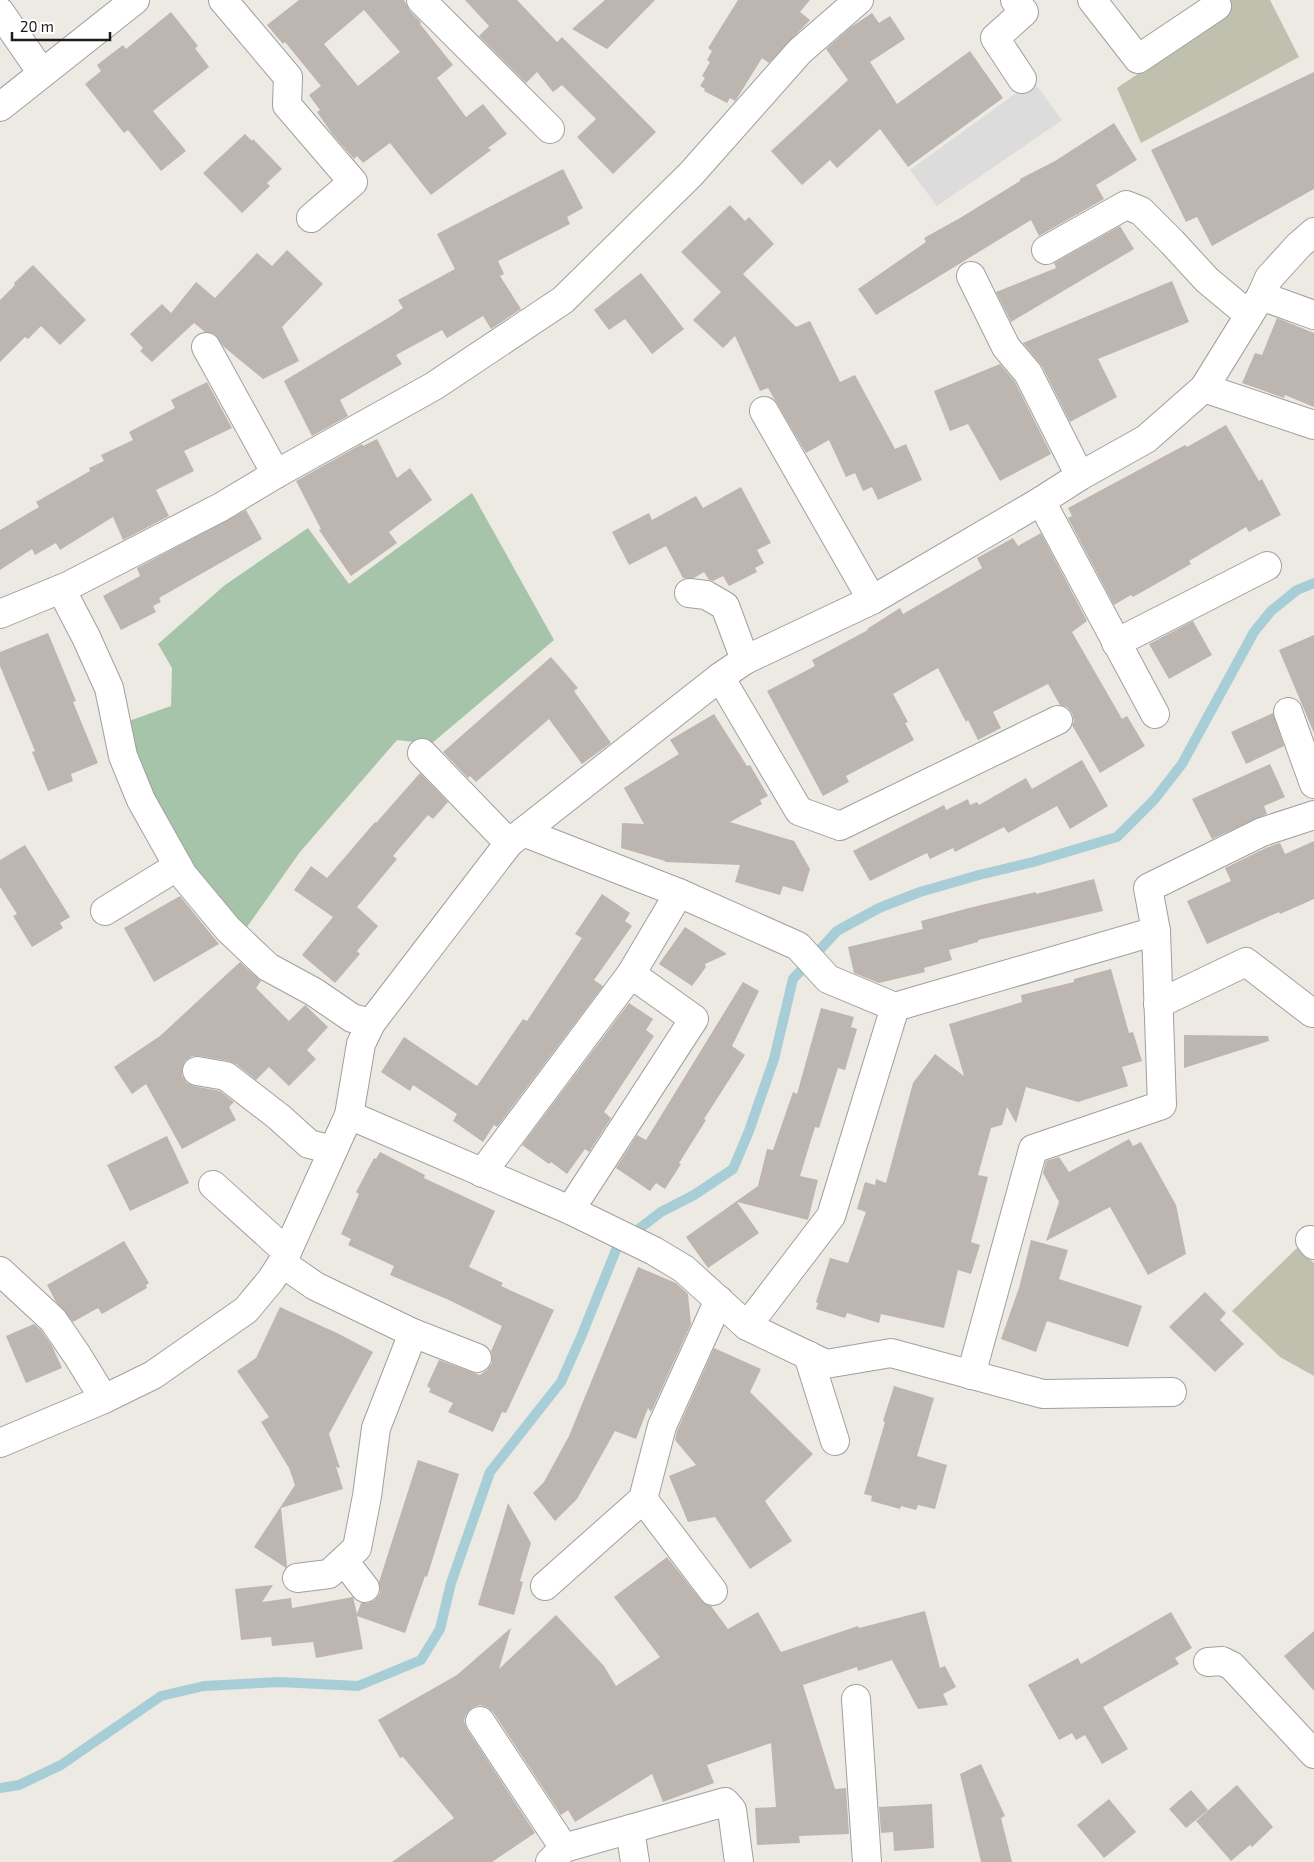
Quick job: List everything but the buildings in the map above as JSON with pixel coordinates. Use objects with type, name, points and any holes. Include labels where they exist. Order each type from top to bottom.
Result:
[{"type":"street","points":[[0,107],[135,0]]},
{"type":"street","points":[[223,0],[288,76],[287,105],[353,182],[311,218]]},
{"type":"street","points":[[421,0],[550,129]]},
{"type":"street","points":[[0,614],[61,589],[221,507],[276,474],[434,386],[563,300],[691,174],[800,51],[859,0]]},
{"type":"street","points":[[1015,0],[1024,12],[995,38],[1022,79]]},
{"type":"street","points":[[1092,0],[1138,59],[1217,6]]},
{"type":"street","points":[[0,12],[42,73]]},
{"type":"street","points":[[1046,250],[1126,205],[1142,211],[1206,280],[1255,306],[1314,315]]},
{"type":"street","points":[[0,1444],[104,1399],[153,1375],[246,1310],[271,1280],[284,1258],[349,1115],[361,1044],[371,1023],[516,837],[720,677],[745,660],[872,600],[1080,476],[1146,439],[1204,388],[1255,306],[1269,278],[1299,245],[1314,232]]},
{"type":"street","points":[[971,276],[1006,347],[1028,373],[1080,476]]},
{"type":"street","points":[[206,347],[276,474]]},
{"type":"street","points":[[1204,388],[1314,426]]},
{"type":"street","points":[[764,411],[872,600]]},
{"type":"street","points":[[1040,501],[1155,714]]},
{"type":"street","points":[[1116,642],[1267,566]]},
{"type":"street","points":[[61,589],[86,637],[109,688],[123,756],[141,800],[183,875],[228,929],[268,966],[314,992],[352,1018],[371,1023]]},
{"type":"street","points":[[689,594],[706,595],[725,606],[745,660]]},
{"type":"street","points":[[720,677],[799,811],[840,826],[1058,720]]},
{"type":"street","points":[[1288,712],[1314,784]]},
{"type":"street","points":[[422,752],[516,837],[680,893],[798,946],[828,979],[894,1007],[1156,932]]},
{"type":"street","points":[[971,1375],[1033,1149],[1162,1105],[1156,932],[1148,888],[1262,832],[1314,815]]},
{"type":"street","points":[[105,911],[178,866]]},
{"type":"street","points":[[482,1173],[631,974],[680,893]]},
{"type":"street","points":[[1158,1004],[1246,962],[1312,1013]]},
{"type":"street","points":[[570,1210],[694,1019],[631,974]]},
{"type":"street","points":[[747,1326],[831,1216],[894,1007]]},
{"type":"street","points":[[197,1071],[226,1076],[279,1117],[309,1144],[333,1150]]},
{"type":"street","points":[[349,1115],[614,1230],[654,1251],[684,1270],[747,1326],[826,1364],[891,1352],[1043,1394],[1172,1392]]},
{"type":"street","points":[[213,1185],[284,1258],[315,1286],[413,1332],[477,1358]]},
{"type":"street","points":[[0,1271],[53,1320],[104,1399]]},
{"type":"street","points":[[545,1586],[643,1499],[662,1426],[718,1300]]},
{"type":"street","points":[[298,1578],[329,1574],[358,1548],[368,1496],[376,1428],[413,1332]]},
{"type":"street","points":[[808,1355],[834,1442]]},
{"type":"street","points":[[643,1499],[713,1591]]},
{"type":"street","points":[[344,1561],[365,1588]]},
{"type":"street","points":[[1208,1662],[1222,1661],[1232,1666],[1314,1754]]},
{"type":"street","points":[[856,1699],[867,1862]]},
{"type":"street","points":[[480,1721],[557,1855],[630,1829],[725,1802],[732,1810],[739,1862]]},
{"type":"street","points":[[630,1829],[635,1862]]},
{"type":"shaded area","points":[[1220,0],[1270,0],[1299,57],[1141,143],[1117,88],[1229,13]]},
{"type":"shaded area","points":[[1033,81],[1062,120],[937,206],[910,170]]},
{"type":"shaded area","points":[[1297,1248],[1314,1263],[1314,1376],[1280,1357],[1232,1311]]},
{"type":"green space","points":[[472,493],[554,640],[431,744],[397,740],[300,852],[242,934],[184,865],[142,791],[126,722],[171,706],[172,668],[158,644],[225,585],[308,528],[349,584]]},
{"type":"waterway","points":[[0,1788],[19,1785],[61,1765],[161,1696],[204,1686],[279,1682],[358,1686],[421,1660],[440,1629],[451,1583],[490,1472],[561,1382],[618,1245],[661,1212],[694,1195],[733,1169],[749,1131],[774,1059],[793,979],[837,931],[879,908],[920,892],[1117,837],[1154,800],[1182,764],[1254,632],[1271,611],[1297,590],[1314,583]]}]
